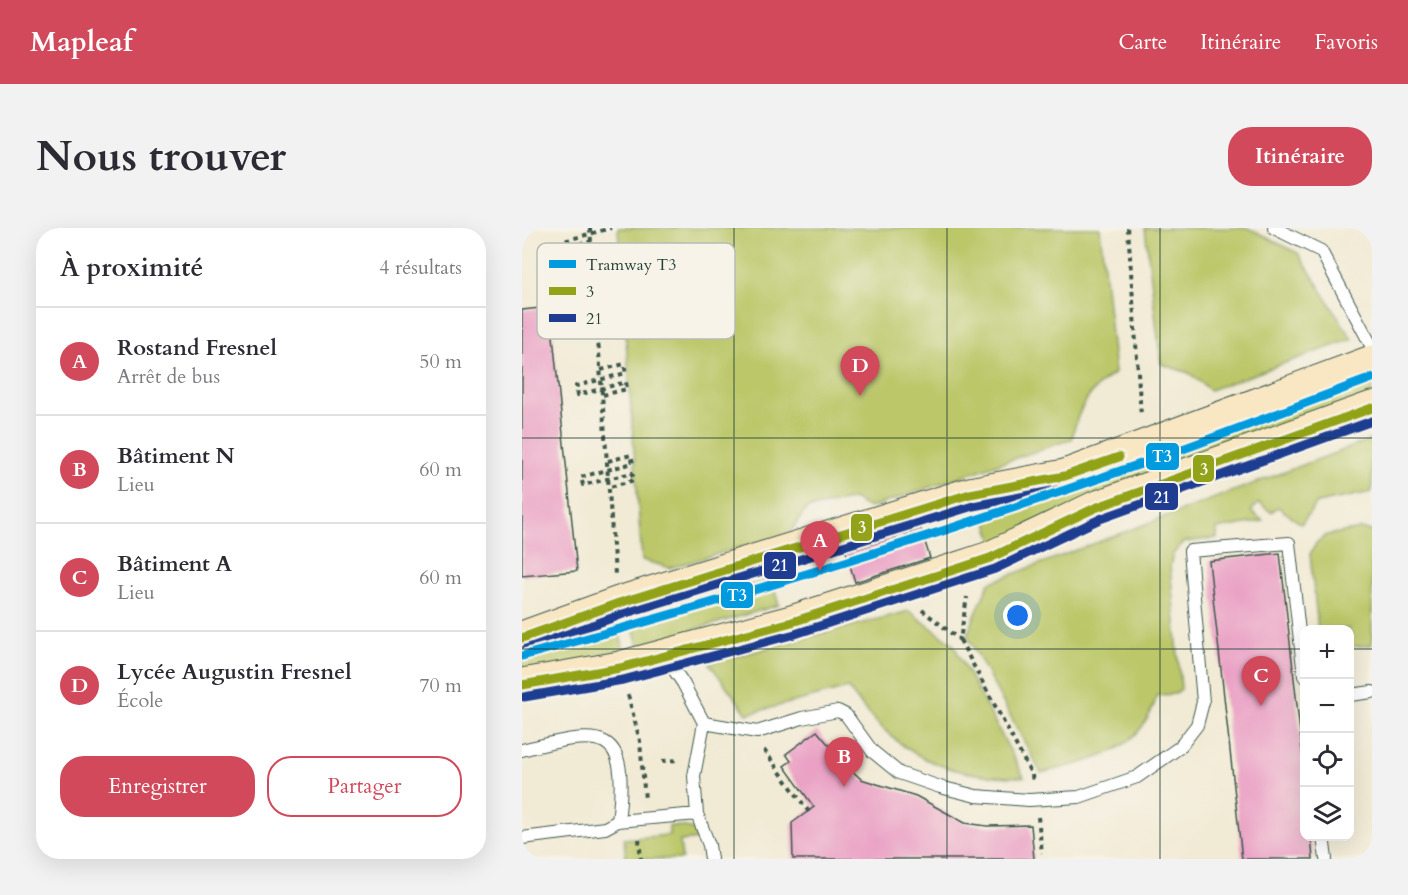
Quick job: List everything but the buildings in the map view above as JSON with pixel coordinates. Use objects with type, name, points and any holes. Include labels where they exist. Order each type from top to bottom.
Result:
[{"type":"main road","points":[[522,638],[619,603],[970,494],[1065,476],[1359,369],[1372,362]]},
{"type":"main road","points":[[522,685],[620,668],[792,622],[990,558],[1095,508],[1372,408]]},
{"type":"lane","points":[[1274,228],[1321,251],[1372,347]]},
{"type":"lane","points":[[704,723],[757,732],[802,718],[838,711],[846,715],[872,751],[899,772],[940,787],[976,796],[1036,800],[1079,797],[1137,777],[1180,747],[1197,725],[1203,702],[1190,551],[1289,543],[1300,634]]},
{"type":"lane","points":[[664,655],[683,683],[704,723],[694,776],[697,814],[710,845],[711,859]]},
{"type":"lane","points":[[1354,694],[1372,692]]},
{"type":"lane","points":[[522,750],[580,737],[603,740],[618,756],[622,772],[618,821]]},
{"type":"lane","points":[[522,838],[550,841],[605,828],[618,821],[697,814]]},
{"type":"lane","points":[[1324,841],[1326,859]]},
{"type":"path","points":[[585,243],[592,241],[590,228]]},
{"type":"path","points":[[565,243],[564,241],[611,228]]},
{"type":"path","points":[[1128,228],[1141,421]]},
{"type":"path","points":[[599,339],[615,578]]},
{"type":"path","points":[[601,370],[624,364],[626,373],[576,386],[578,394],[626,382],[627,389],[603,395]]},
{"type":"path","points":[[608,460],[631,455],[633,463],[581,477],[583,485],[632,473],[634,480],[610,487]]},
{"type":"path","points":[[960,640],[969,589]]},
{"type":"path","points":[[916,606],[960,640],[1032,775],[1042,853]]},
{"type":"path","points":[[627,690],[640,741],[645,807]]},
{"type":"path","points":[[784,777],[809,812]]},
{"type":"green space","points":[[618,228],[1100,228],[1115,373],[1091,393],[1077,419],[1072,439],[869,508],[853,499],[806,509],[790,533],[670,568],[642,560],[626,339],[735,339],[735,243],[619,243]]},
{"type":"green space","points":[[1145,228],[1248,228],[1298,253],[1352,339],[1210,390],[1189,373],[1161,364]]},
{"type":"green space","points":[[1372,370],[1372,401],[996,551],[980,500]]},
{"type":"green space","points":[[1372,439],[1372,492],[1317,503],[1301,524],[1278,507],[1271,512],[1259,503],[1251,511],[1263,521],[1217,529],[1217,538],[1184,542],[1173,554],[1170,566],[1181,689],[1175,694],[1157,695],[1150,715],[1139,730],[1127,742],[1112,751],[1079,764],[1041,773],[967,635],[989,583]]},
{"type":"green space","points":[[1361,529],[1372,531],[1372,645],[1354,647],[1354,625],[1318,625],[1310,554],[1317,542],[1327,535]]},
{"type":"green space","points":[[771,579],[779,605],[638,646],[631,619]]},
{"type":"green space","points":[[909,611],[953,644],[1024,777],[968,773],[923,758],[903,746],[884,730],[848,688],[747,714],[709,663]]},
{"type":"green space","points":[[617,624],[624,650],[522,676],[522,647]]},
{"type":"green space","points":[[669,826],[683,826],[690,829],[699,839],[680,841],[682,859],[626,859],[624,839],[669,835]]},
{"type":"tram line","name":"T3","points":[[522,656],[751,591],[979,519],[1160,457],[1372,378]]},
{"type":"transit line","name":"3","points":[[522,685],[620,668],[792,622],[963,567],[990,558],[1095,508],[1372,408]]},
{"type":"transit line","name":"21","points":[[524,697],[623,680],[795,634],[995,569],[1100,519],[1372,421]]},
{"type":"transit line","name":"3","points":[[522,638],[619,603],[970,494],[1065,476],[1119,457]]},
{"type":"transit line","name":"21","points":[[526,649],[623,614],[973,506],[1068,488],[1123,468]]},
{"type":"place","name":"Lycée Augustin Fresnel","points":[[860,396]]},
{"type":"place","name":"Rostand Fresnel","points":[[820,571]]},
{"type":"place","name":"Bâtiment A","points":[[1261,706]]},
{"type":"place","name":"Bâtiment N","points":[[844,787]]}]
